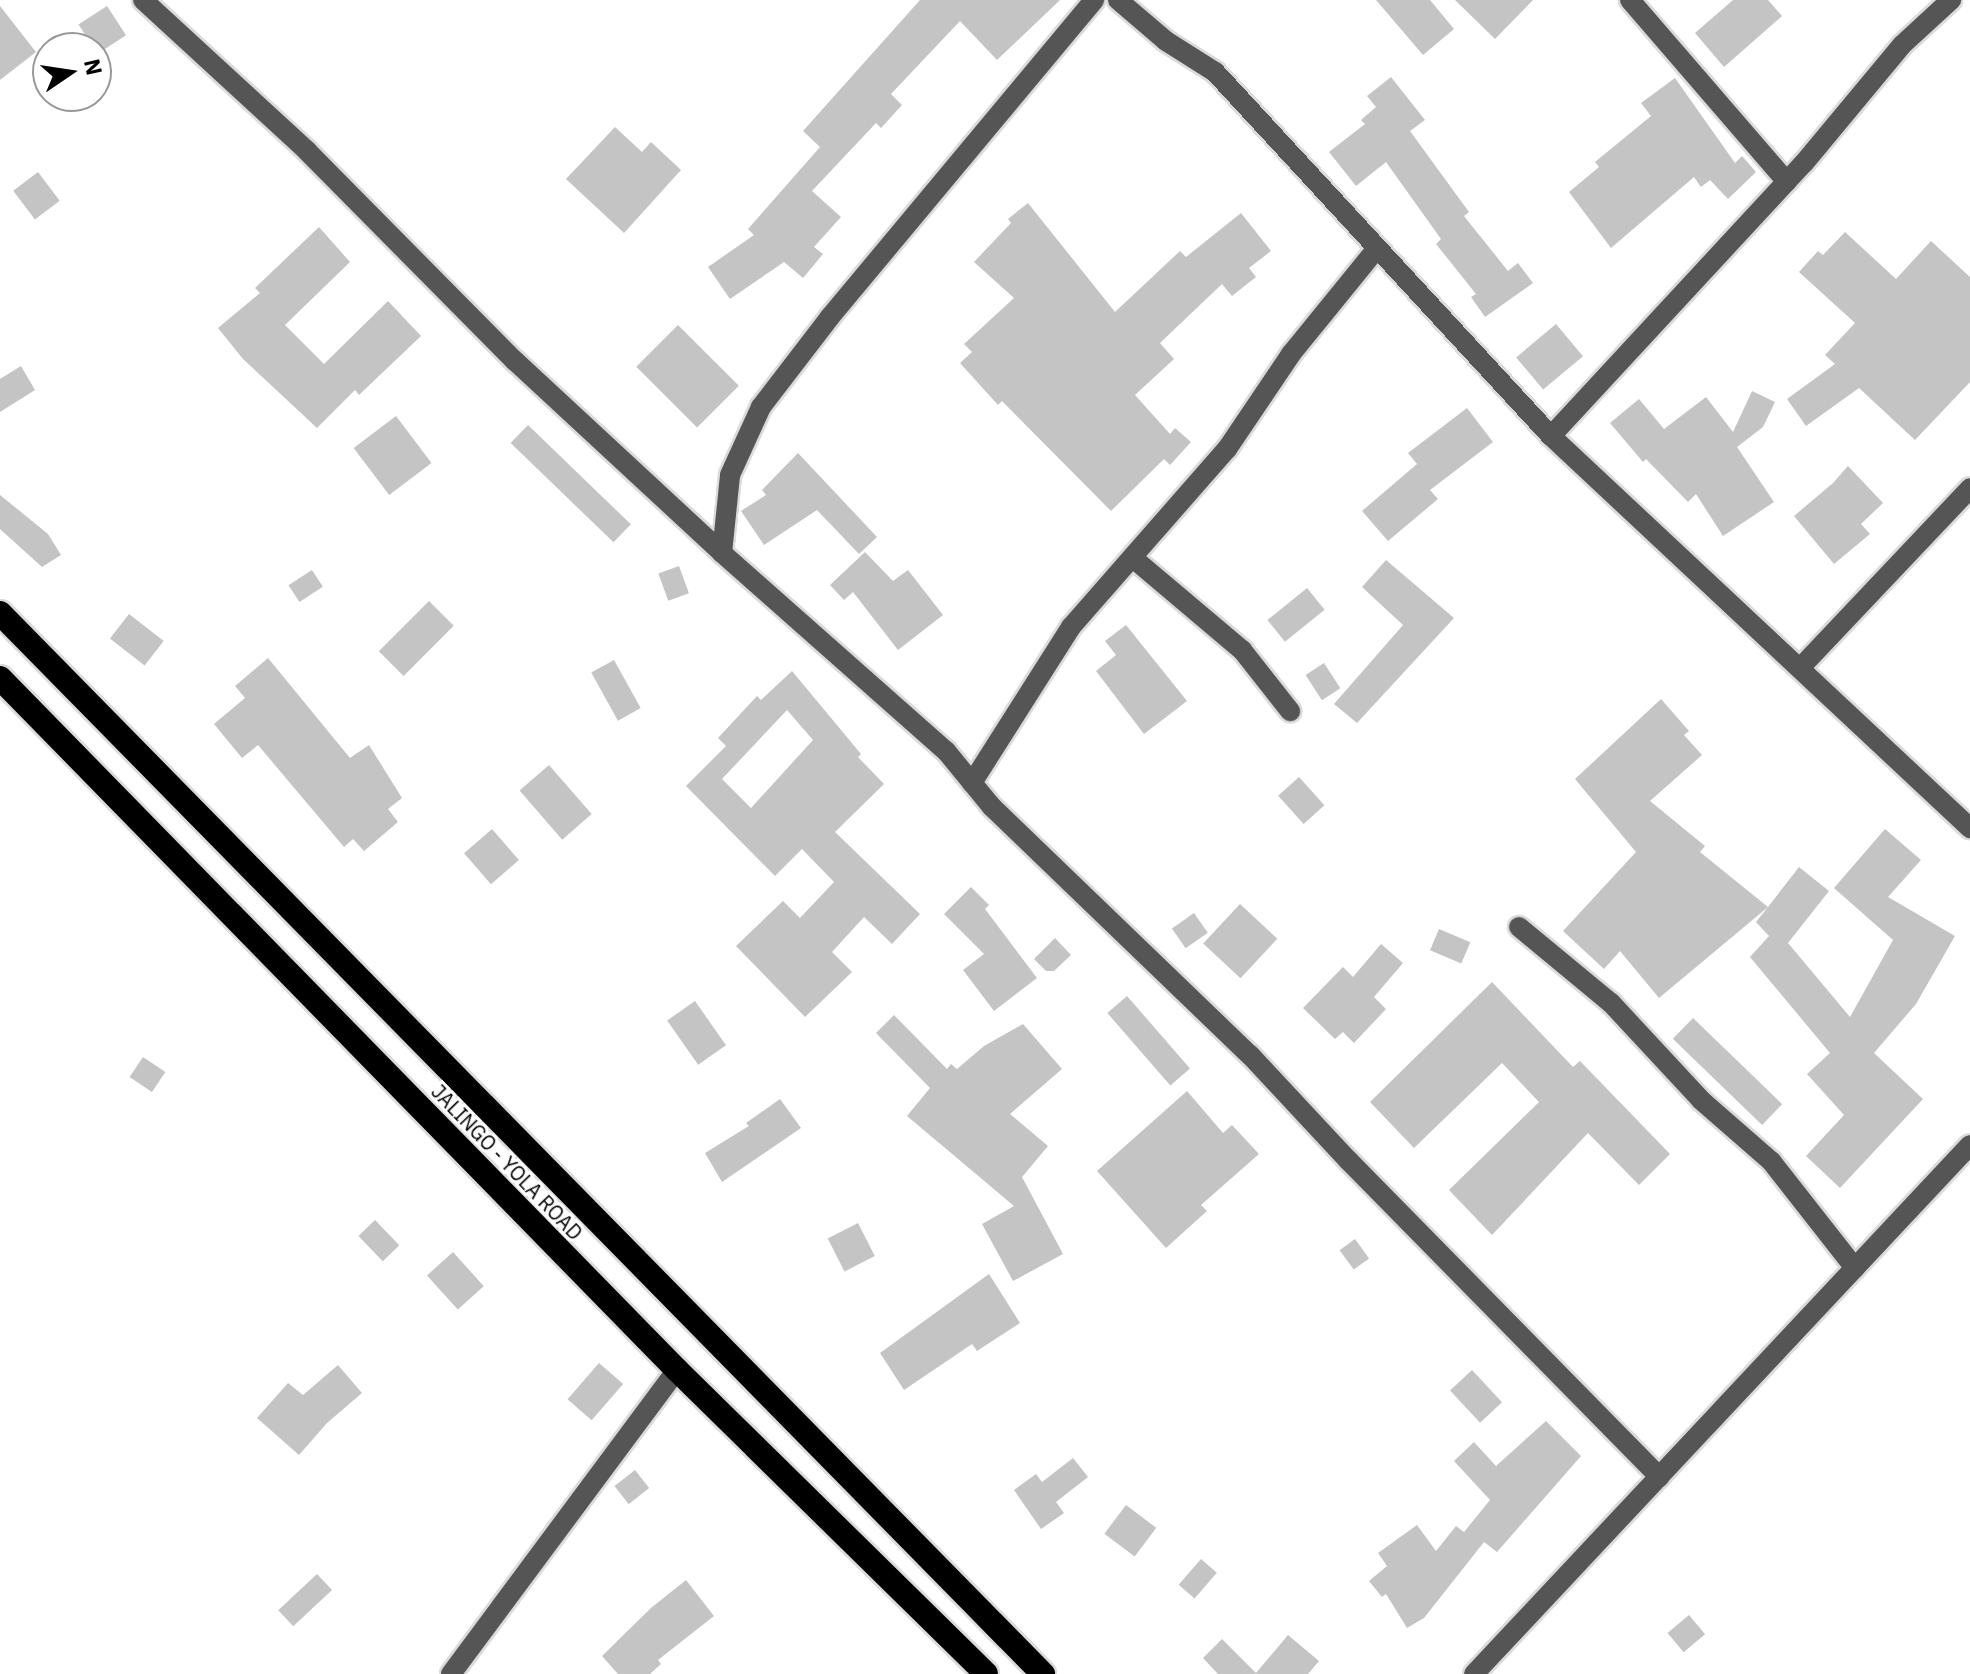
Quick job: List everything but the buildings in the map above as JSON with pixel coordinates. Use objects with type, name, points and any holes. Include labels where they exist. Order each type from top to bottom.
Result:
[{"type":"highway","points":[[0,613],[1043,1674]]},
{"type":"highway","name":"JALINGO - YOLA ROAD","points":[[0,678],[677,1370],[986,1674]]},
{"type":"street","points":[[143,0],[307,151],[515,361],[722,553],[946,751],[992,807],[1250,1055],[1349,1161],[1659,1477]]},
{"type":"street","points":[[722,553],[730,475],[761,407],[830,317],[1094,0]]},
{"type":"street","points":[[1118,0],[1166,41],[1215,72],[1551,436],[1970,828]]},
{"type":"street","points":[[1630,0],[1787,182]]},
{"type":"street","points":[[1551,436],[1787,182],[1902,45],[1951,0]]},
{"type":"street","points":[[972,783],[1071,627],[1227,449],[1291,354],[1377,248]]},
{"type":"street","points":[[1801,667],[1970,488]]},
{"type":"street","points":[[1133,558],[1242,650],[1290,711]]},
{"type":"street","points":[[1519,927],[1611,1003],[1701,1100],[1771,1161],[1855,1268]]},
{"type":"street","points":[[1474,1674],[1970,1145]]},
{"type":"street","points":[[451,1674],[677,1370]]}]
